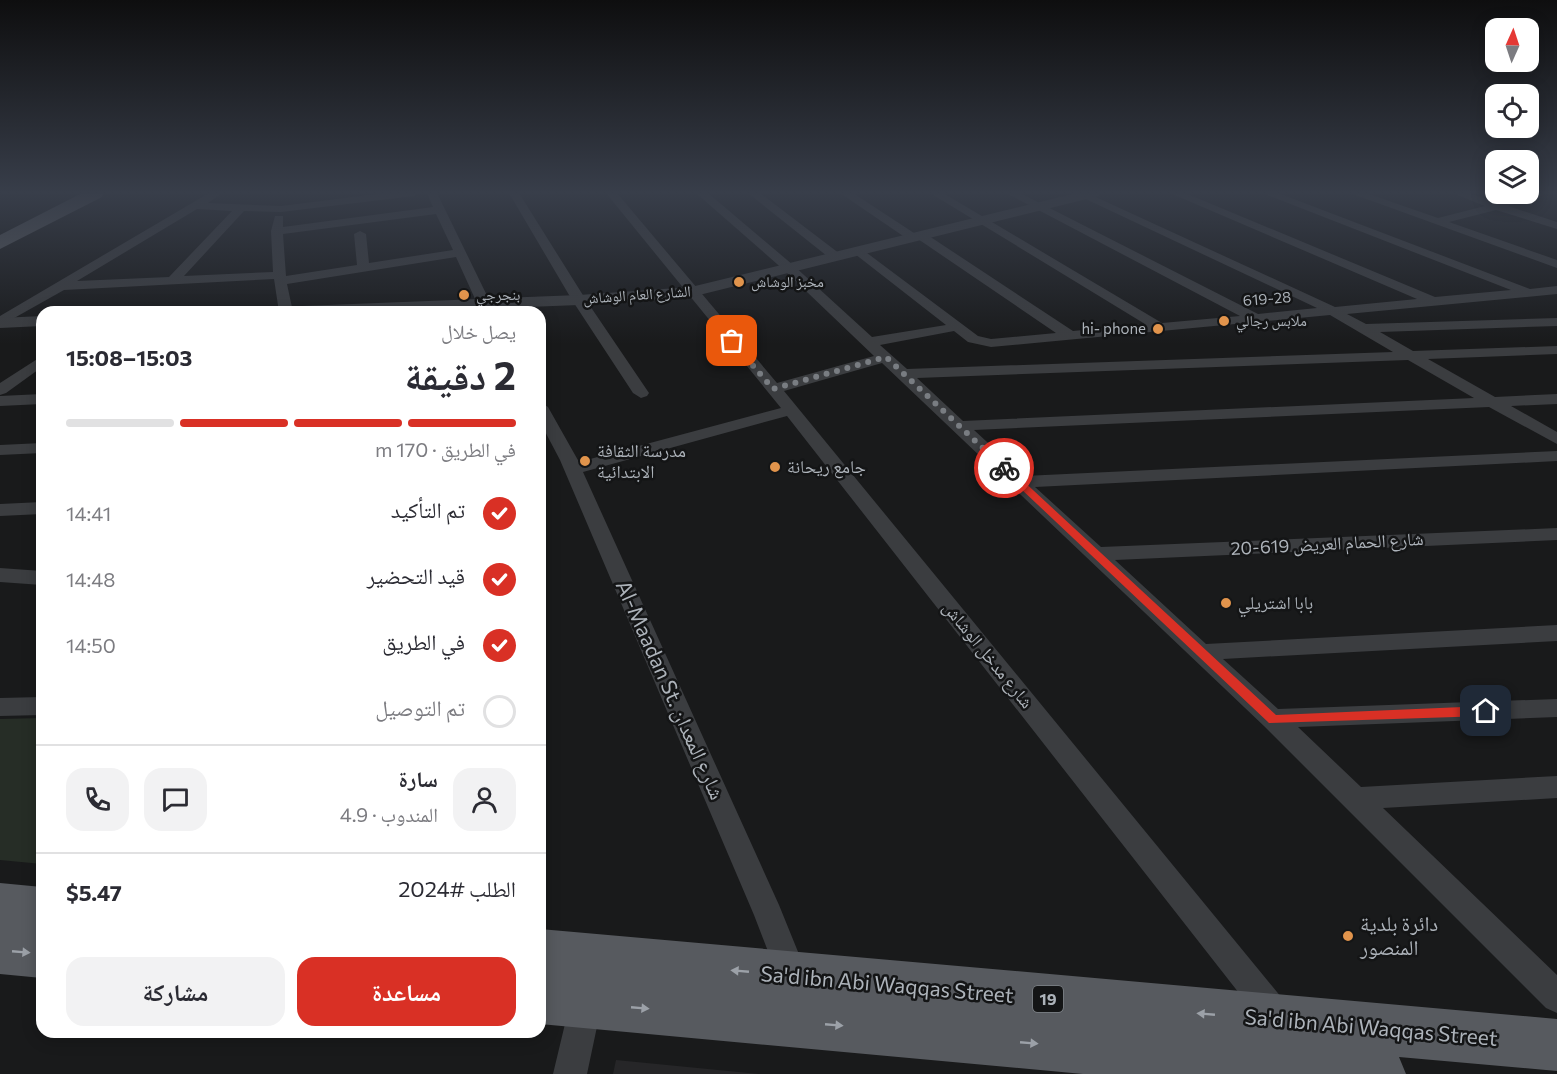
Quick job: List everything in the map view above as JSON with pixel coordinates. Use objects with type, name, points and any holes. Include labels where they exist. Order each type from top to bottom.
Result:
[{"type":"main road","points":[[0,905],[36,908]]},
{"type":"main road","points":[[0,950],[36,953]]},
{"type":"main road","name":"Sa'd ibn Abi Waqqas Street","points":[[546,954],[1557,1045]]},
{"type":"main road","points":[[563,1001],[1379,1074]]},
{"type":"street","points":[[0,323],[133,243]]},
{"type":"street","points":[[173,280],[208,243]]},
{"type":"street","points":[[278,243],[279,278],[285,306]]},
{"type":"street","points":[[361,243],[363,267]]},
{"type":"street","points":[[454,243],[485,306]]},
{"type":"street","points":[[544,243],[640,393]]},
{"type":"street","name":"شارع مدخل الوشاش","points":[[652,243],[791,411],[1281,1020]]},
{"type":"street","points":[[760,243],[870,342],[1356,798],[1557,997]]},
{"type":"street","points":[[818,243],[836,257]]},
{"type":"street","name":"الشارع العام الوشاش","points":[[509,306],[691,292],[892,243]]},
{"type":"street","points":[[926,243],[1069,335]]},
{"type":"street","points":[[1020,243],[1158,326]]},
{"type":"street","points":[[1109,243],[1253,317]]},
{"type":"street","points":[[1190,243],[1368,328],[1557,438]]},
{"type":"street","points":[[1294,243],[1433,302]]},
{"type":"street","points":[[1399,243],[1530,293]]},
{"type":"street","points":[[1498,243],[1557,264]]},
{"type":"street","points":[[859,251],[956,327]]},
{"type":"street","points":[[62,286],[173,280],[279,278],[459,253]]},
{"type":"street","name":"619-28","points":[[956,327],[981,342],[1557,290]]},
{"type":"street","points":[[0,323],[36,321]]},
{"type":"street","points":[[1368,328],[1557,322]]},
{"type":"street","points":[[870,342],[956,327]]},
{"type":"street","points":[[904,374],[1557,350]]},
{"type":"street","points":[[773,389],[886,357]]},
{"type":"street","points":[[0,390],[36,364]]},
{"type":"street","points":[[0,401],[36,399]]},
{"type":"street","points":[[959,426],[1557,399]]},
{"type":"street","points":[[573,469],[791,411]]},
{"type":"street","name":"Al-Maadan St. شارع المعدان","points":[[546,417],[573,469],[769,915],[793,976]]},
{"type":"street","points":[[0,450],[36,448]]},
{"type":"street","points":[[0,466],[24,449]]},
{"type":"street","points":[[1019,482],[1557,456]]},
{"type":"street","points":[[0,510],[36,508]]},
{"type":"street","name":"شارع الحمام العريض 619-20","points":[[1097,554],[1557,534]]},
{"type":"street","points":[[0,575],[36,578]]},
{"type":"street","points":[[1201,652],[1557,633]]},
{"type":"street","points":[[0,707],[36,706]]},
{"type":"street","points":[[1273,720],[1557,708]]},
{"type":"street","points":[[1356,798],[1557,787]]},
{"type":"street","points":[[563,1001],[570,1074]]},
{"type":"shaded area","points":[[36,718],[36,863],[0,860],[0,719]]},
{"type":"shaded area","points":[[616,1060],[759,1074],[613,1074]]},
{"type":"way so far","points":[[732,341],[773,389],[886,357],[1004,468]]},
{"type":"place","name":"مخبز الوشاش","points":[[739,282]]},
{"type":"place","name":"بنجرجي","points":[[464,295]]},
{"type":"place","name":"ملابس رجالي","points":[[1224,321]]},
{"type":"place","name":"hi- phone","points":[[1158,329]]},
{"type":"place","name":"مدرسة الثقافة الابتدائية","points":[[585,461]]},
{"type":"place","name":"جامع ريحانة","points":[[775,467]]},
{"type":"place","name":"بابا اشتريلي","points":[[1226,603]]},
{"type":"place","name":"دائرة بلدية المنصور","points":[[1348,936]]},
{"type":"route","points":[[1004,468],[1273,720],[1486,711]]}]
